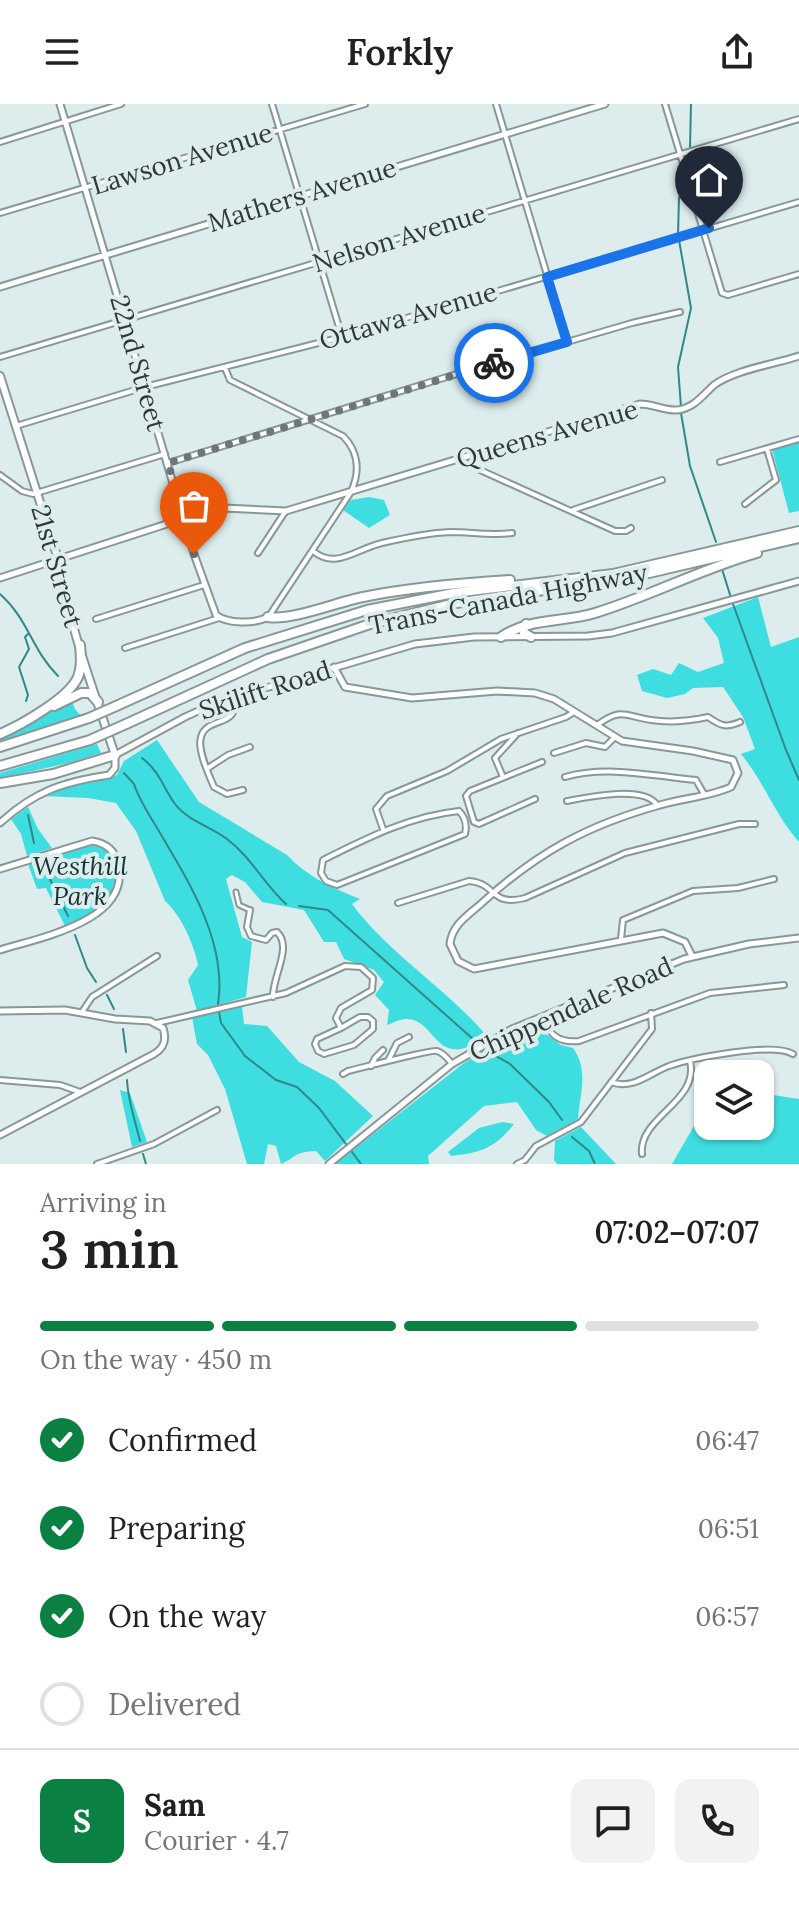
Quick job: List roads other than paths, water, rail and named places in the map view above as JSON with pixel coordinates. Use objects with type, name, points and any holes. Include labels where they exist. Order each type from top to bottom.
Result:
[{"type":"highway","name":"Trans-Canada Highway","points":[[0,747],[89,718],[236,651],[349,614],[454,593],[630,571],[799,531]]},
{"type":"highway","name":"Trans-Canada Highway","points":[[0,766],[90,740],[268,659],[370,624],[465,602],[632,577],[799,540]]},
{"type":"highway","points":[[501,637],[528,623],[592,614],[712,567],[799,540]]},
{"type":"highway","points":[[268,617],[285,618],[343,601],[417,588],[497,581],[579,579]]},
{"type":"highway","points":[[528,623],[523,630],[531,637]]},
{"type":"highway","points":[[14,727],[74,684],[81,665],[80,645]]},
{"type":"highway","points":[[0,734],[81,693],[90,693],[98,702]]},
{"type":"highway","points":[[0,783],[53,774],[115,755]]},
{"type":"main road","name":"21st Street","points":[[0,376],[115,755]]},
{"type":"street","name":"22nd Street","points":[[60,104],[204,585],[219,618]]},
{"type":"street","points":[[0,142],[121,104]]},
{"type":"street","points":[[272,104],[342,337]]},
{"type":"street","name":"Lawson Avenue","points":[[0,213],[365,104]]},
{"type":"street","points":[[496,104],[567,342]]},
{"type":"street","name":"Mathers Avenue","points":[[0,287],[605,104]]},
{"type":"street","points":[[665,104],[722,293],[728,295],[799,274]]},
{"type":"street","name":"Nelson Avenue","points":[[0,357],[799,119]]},
{"type":"street","name":"Ottawa Avenue","points":[[16,426],[145,387],[342,337],[799,202]]},
{"type":"street","points":[[168,463],[567,342],[680,312]]},
{"type":"street","name":"Queens Avenue","points":[[0,578],[224,508],[286,511],[640,404],[683,409],[721,381],[799,356]]},
{"type":"street","points":[[125,648],[219,618],[254,621],[268,617],[351,492],[357,469],[353,448],[343,436],[230,380],[225,368]]},
{"type":"street","points":[[720,462],[799,439]]},
{"type":"street","points":[[745,504],[776,480],[767,449]]},
{"type":"street","points":[[0,475],[26,493],[37,493],[165,454]]},
{"type":"street","points":[[458,460],[615,531],[631,528]]},
{"type":"street","points":[[571,511],[662,480]]},
{"type":"street","points":[[258,553],[286,511]]},
{"type":"street","points":[[313,551],[323,559],[333,560],[410,537],[446,532],[512,533]]},
{"type":"street","name":"Skilift Road","points":[[0,823],[51,787],[109,775],[114,772],[115,755],[194,712],[233,697],[433,641],[612,633],[799,581]]},
{"type":"street","points":[[96,619],[204,585]]},
{"type":"street","points":[[334,667],[341,683],[350,689],[412,698],[464,692],[519,691],[545,695],[576,711],[614,738],[638,745],[693,751],[733,760],[738,773],[731,787],[657,805],[578,834],[547,851],[493,892],[455,927],[451,935],[452,953],[465,967],[486,968],[621,939],[671,934],[685,942],[692,956]]},
{"type":"street","points":[[233,697],[236,706],[233,714],[206,729],[201,736],[201,745],[212,785],[218,791],[230,794],[243,790]]},
{"type":"street","points":[[383,829],[376,809],[387,796],[447,771],[491,744],[576,711]]},
{"type":"street","points":[[595,726],[610,716],[626,713],[651,720],[683,722],[708,717],[721,726],[740,722]]},
{"type":"street","points":[[503,777],[495,758],[520,731]]},
{"type":"street","points":[[554,753],[586,743],[605,747],[614,738]]},
{"type":"street","points":[[208,768],[228,755],[250,747]]},
{"type":"street","points":[[535,799],[485,823],[474,822],[466,803],[470,791],[542,762]]},
{"type":"street","points":[[565,777],[577,773],[606,772],[696,780],[704,794]]},
{"type":"street","points":[[567,801],[614,794],[647,796],[657,805]]},
{"type":"street","points":[[459,811],[467,827],[465,834],[337,885],[326,881],[321,873],[323,860],[383,829],[439,813],[459,811]]},
{"type":"street","points":[[398,903],[469,881],[493,892],[503,901],[525,898],[625,853],[739,824],[755,824]]},
{"type":"street","points":[[0,869],[92,841],[110,849],[117,860],[119,873],[110,901],[88,919],[67,929],[0,950]]},
{"type":"street","points":[[621,939],[623,920],[665,901],[693,891],[738,888],[774,879]]},
{"type":"street","points":[[236,892],[239,905],[250,910],[247,927],[251,936],[266,940],[277,932],[283,938],[273,997]]},
{"type":"street","name":"Chippendale Road","points":[[329,1164],[452,1064],[489,1041],[692,956],[799,938]]},
{"type":"street","points":[[82,1012],[92,997],[157,956]]},
{"type":"street","points":[[0,1011],[82,1012],[101,1018],[157,1023],[273,997],[350,965],[361,967],[372,975],[374,984],[369,993],[338,1010],[336,1018],[341,1028]]},
{"type":"street","points":[[542,1017],[550,1034],[563,1041],[579,1041],[710,993],[784,985]]},
{"type":"street","points":[[517,1164],[525,1160],[536,1146],[581,1122],[652,1029],[651,1013]]},
{"type":"street","points":[[362,1016],[370,1018],[374,1025],[372,1032],[354,1045],[328,1054],[320,1053],[315,1047],[317,1039],[341,1028],[362,1016]]},
{"type":"street","points":[[0,1135],[162,1049],[164,1032],[157,1023]]},
{"type":"street","points":[[388,1061],[397,1043],[409,1037]]},
{"type":"street","points":[[611,1082],[627,1086],[667,1067],[762,1048],[786,1050],[793,1054]]},
{"type":"street","points":[[371,1066],[383,1050]]},
{"type":"street","points":[[343,1074],[435,1050],[452,1064]]},
{"type":"street","points":[[642,1154],[641,1146],[650,1131],[687,1086],[692,1068],[690,1061]]},
{"type":"street","points":[[0,1080],[60,1085],[83,1093]]},
{"type":"street","points":[[97,1164],[154,1144],[217,1110]]},
{"type":"waterway","points":[[690,148],[691,104]]},
{"type":"waterway","points":[[688,161],[690,154]]},
{"type":"waterway","points":[[678,235],[679,198],[684,179]]},
{"type":"waterway","points":[[679,240],[691,308],[678,367],[681,407]]},
{"type":"waterway","points":[[681,413],[690,466],[716,542]]},
{"type":"waterway","points":[[722,569],[731,598]]},
{"type":"waterway","points":[[0,594],[18,614],[58,676]]},
{"type":"waterway","points":[[733,604],[799,780]]},
{"type":"waterway","points":[[26,701],[28,695],[19,667],[29,649],[25,637],[28,634]]},
{"type":"waterway","points":[[142,758],[157,774],[180,810],[236,846],[286,904]]},
{"type":"waterway","points":[[124,773],[134,784],[205,917],[217,960],[218,1004]]},
{"type":"waterway","points":[[28,815],[34,843]]},
{"type":"waterway","points":[[43,865],[68,916]]},
{"type":"waterway","points":[[299,906],[328,910],[474,1040]]},
{"type":"waterway","points":[[75,935],[87,968],[96,982]]},
{"type":"waterway","points":[[107,995],[114,1009]]},
{"type":"waterway","points":[[219,1012],[221,1023],[245,1056],[276,1080],[297,1087],[319,1108],[361,1164]]},
{"type":"waterway","points":[[123,1029],[126,1052]]},
{"type":"waterway","points":[[485,1050],[510,1064],[549,1102],[562,1120]]},
{"type":"waterway","points":[[127,1080],[140,1141]]},
{"type":"waterway","points":[[572,1137],[589,1151],[595,1164]]},
{"type":"waterway","points":[[143,1154],[146,1164]]},
{"type":"park label","name":"Westhill Park","points":[[80,881]]}]
